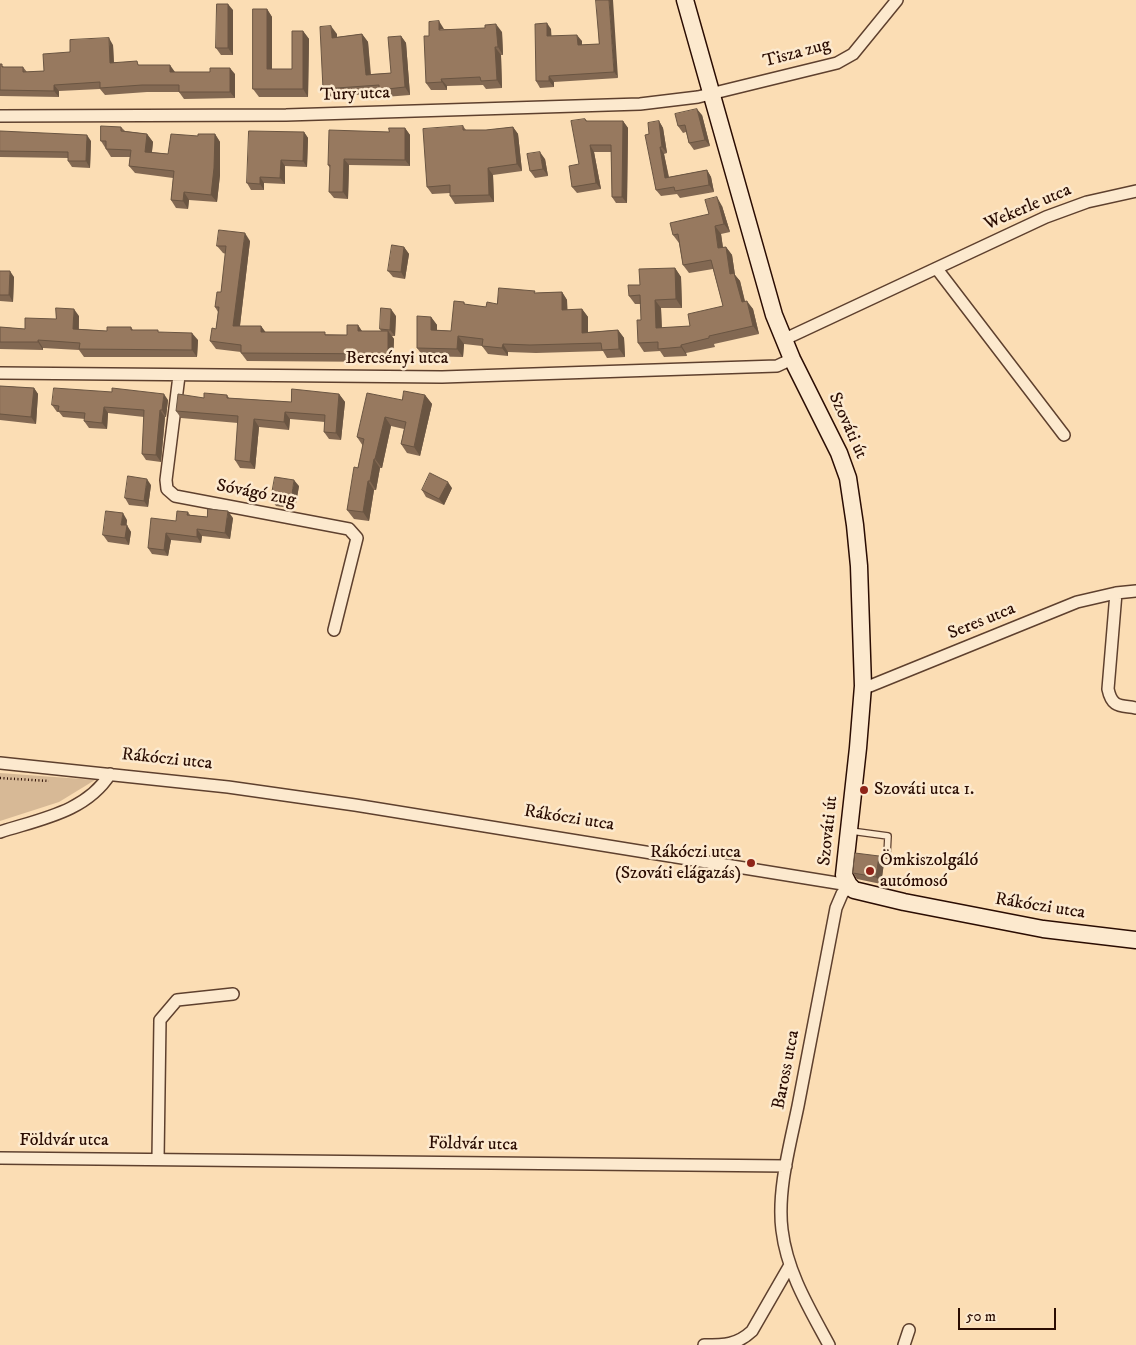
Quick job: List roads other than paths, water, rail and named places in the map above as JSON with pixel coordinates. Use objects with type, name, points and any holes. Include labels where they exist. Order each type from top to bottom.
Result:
[{"type":"main road","name":"Szováti út","points":[[685,0],[768,296],[792,359],[825,423],[848,478],[859,566],[862,686],[844,875],[849,885]]},
{"type":"main road","name":"Rákóczi utca","points":[[849,885],[854,890],[862,893],[961,914],[1043,929],[1136,940]]},
{"type":"street","name":"Tisza zug","points":[[711,94],[836,63],[853,54],[898,0]]},
{"type":"street","name":"Tury utca","points":[[0,116],[286,114],[640,104],[711,94]]},
{"type":"street","name":"Wekerle utca","points":[[785,339],[1067,208],[1136,190]]},
{"type":"street","points":[[936,269],[1064,435]]},
{"type":"street","name":"Bercsényi utca","points":[[0,373],[442,377],[777,366],[792,359]]},
{"type":"street","name":"Sóvágó zug","points":[[179,376],[166,480],[167,489],[174,496],[349,529],[357,538],[334,630]]},
{"type":"street","name":"Seres utca","points":[[862,686],[870,686],[1077,602],[1116,593],[1136,591]]},
{"type":"street","points":[[1116,593],[1108,689],[1110,699],[1115,704],[1136,708]]},
{"type":"street","name":"Rákóczi utca","points":[[0,763],[228,787],[356,805],[849,885]]},
{"type":"street","name":"Rákóczi utca","points":[[0,832],[72,809],[96,792],[110,774]]},
{"type":"street","name":"Baross utca","points":[[829,1345],[803,1298],[790,1265],[785,1247],[781,1218],[786,1166],[836,908],[842,894],[849,885]]},
{"type":"street","points":[[158,1159],[160,1020],[177,1000],[233,994]]},
{"type":"street","name":"Földvár utca","points":[[0,1158],[786,1166]]},
{"type":"street","points":[[704,1345],[737,1343],[746,1337],[752,1331],[790,1265]]},
{"type":"street","points":[[904,1345],[909,1330]]},
{"type":"lane","points":[[849,831],[888,836],[887,855]]},
{"type":"place","name":"Szováti utca 1.","points":[[864,790]]},
{"type":"place","name":"Rákóczi utca (Szováti elágazás)","points":[[751,863]]},
{"type":"place","name":"Ömkiszolgáló autómosó","points":[[870,871]]}]
